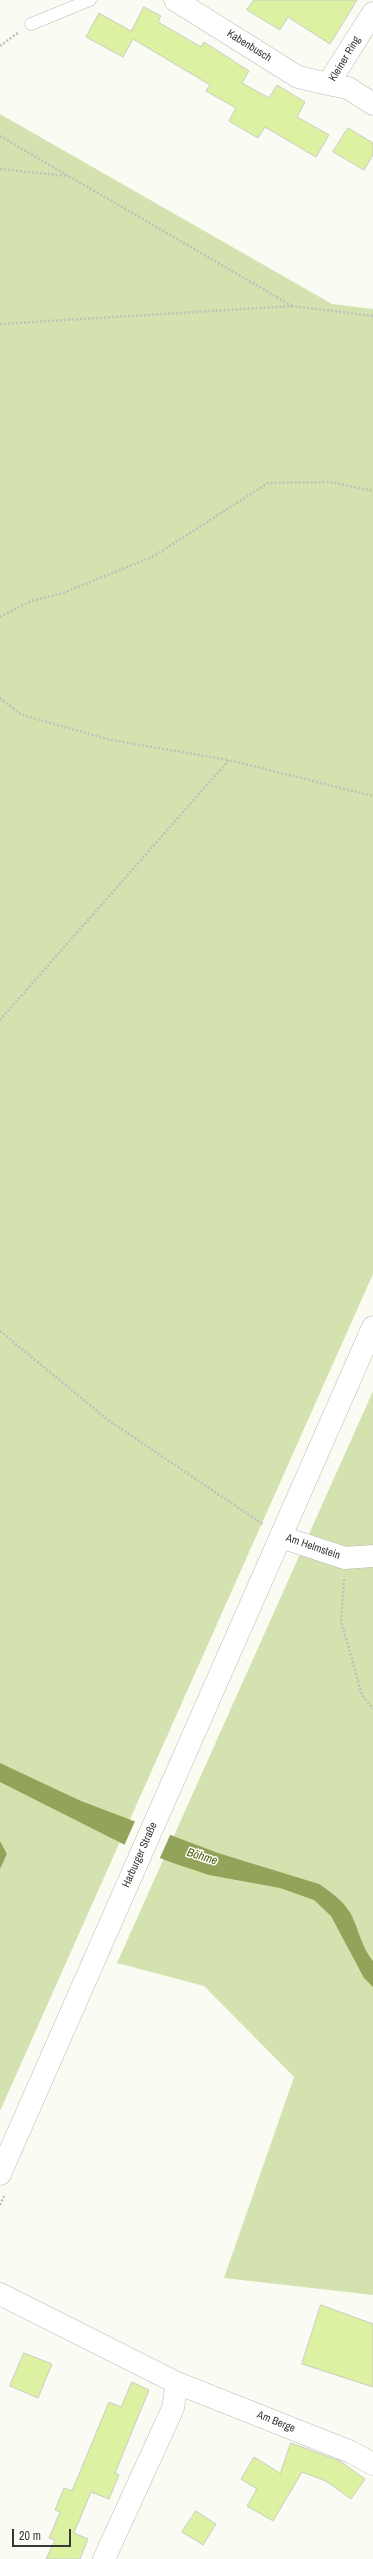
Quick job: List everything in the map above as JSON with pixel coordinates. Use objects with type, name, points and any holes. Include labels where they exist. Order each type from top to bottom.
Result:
[{"type":"street","name":"Kabenbusch","points":[[175,0],[298,77],[328,84]]},
{"type":"street","name":"Kleiner Ring","points":[[373,13],[328,84],[348,88],[373,104]]},
{"type":"street","name":"Harburger Straße","points":[[0,2174],[373,1327]]},
{"type":"street","name":"Am Helmstein","points":[[281,1537],[345,1558]]},
{"type":"street","points":[[345,1558],[373,1556]]},
{"type":"street","name":"Am Berge","points":[[0,2294],[177,2383],[351,2452],[373,2464]]},
{"type":"street","points":[[104,2559],[173,2408],[177,2383]]},
{"type":"lane","points":[[31,24],[90,0]]},
{"type":"path","points":[[0,46],[31,24]]},
{"type":"path","points":[[0,136],[292,306]]},
{"type":"path","points":[[0,169],[70,177]]},
{"type":"path","points":[[0,324],[292,306],[373,316]]},
{"type":"path","points":[[0,617],[31,601],[63,594],[154,556],[268,483],[330,482],[373,491]]},
{"type":"path","points":[[0,698],[22,715],[111,740],[229,760],[373,796]]},
{"type":"path","points":[[0,1020],[229,760]]},
{"type":"path","points":[[0,1331],[108,1420],[281,1537]]},
{"type":"path","points":[[345,1558],[341,1622],[362,1696],[373,1709]]},
{"type":"shaded area","points":[[0,114],[332,304],[373,309],[373,1274],[0,2111],[0,1869],[7,1854],[0,1841]]},
{"type":"shaded area","points":[[373,1391],[373,2295],[224,2278],[294,2077],[204,1986],[117,1963]]},
{"type":"water","name":"Böhme","points":[[0,1763],[81,1801],[218,1853],[319,1884],[342,1902],[352,1916],[363,1945],[373,1961],[373,1987],[364,1978],[331,1916],[314,1900],[280,1888],[209,1875],[127,1846],[0,1782]]},
{"type":"water","points":[[0,1841],[7,1854],[0,1869]]},
{"type":"pier","points":[[136,1819],[171,1833],[159,1860],[124,1846]]},
{"type":"building","points":[[254,0],[357,0],[330,44],[288,17],[280,30],[247,10]]},
{"type":"building","points":[[144,7],[161,16],[158,22],[201,47],[204,42],[249,71],[242,83],[269,98],[277,85],[305,102],[297,117],[329,135],[316,157],[265,127],[258,138],[229,121],[236,108],[206,91],[210,85],[133,39],[123,57],[86,37],[99,13],[131,31]]},
{"type":"building","points":[[348,128],[373,143],[373,155],[364,170],[333,152]]},
{"type":"building","points":[[321,2305],[373,2324],[373,2387],[302,2364]]},
{"type":"building","points":[[24,2353],[52,2364],[38,2398],[10,2386]]},
{"type":"building","points":[[132,2382],[149,2390],[115,2473],[119,2475],[109,2499],[91,2492],[74,2533],[88,2539],[80,2559],[46,2559],[55,2540],[49,2538],[60,2512],[55,2510],[64,2488],[72,2491],[109,2402],[121,2407]]},
{"type":"building","points":[[291,2443],[340,2461],[365,2479],[351,2499],[326,2481],[302,2472],[273,2521],[247,2506],[257,2489],[241,2479],[254,2457],[280,2473]]},
{"type":"building","points":[[196,2511],[216,2524],[203,2545],[182,2532]]}]
